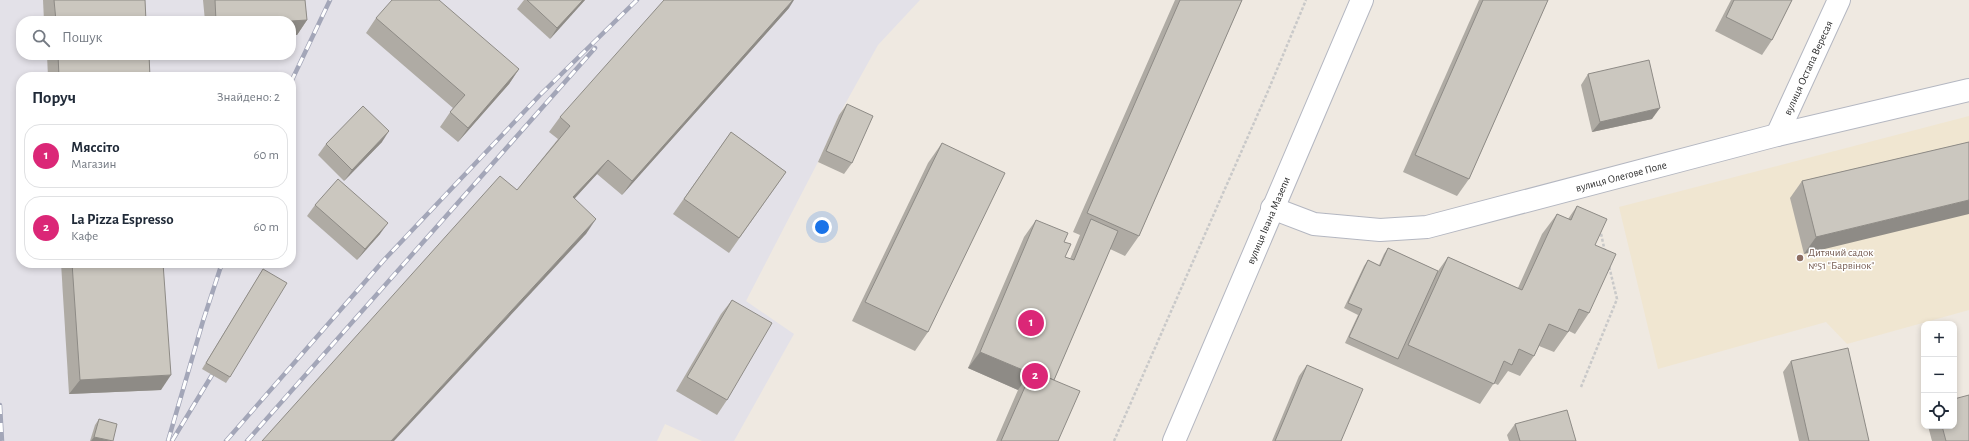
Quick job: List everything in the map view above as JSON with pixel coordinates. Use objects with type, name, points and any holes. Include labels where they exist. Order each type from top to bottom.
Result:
[{"type":"street","name":"вулиця Івана Мазепи","points":[[1174,441],[1272,208],[1362,0]]},
{"type":"street","name":"вулиця Остапа Вересая","points":[[1777,135],[1838,0]]},
{"type":"street","name":"вулиця Олегове Поле","points":[[1272,208],[1314,224],[1380,230],[1427,227],[1777,135],[1969,90]]},
{"type":"path","points":[[1114,441],[1265,98],[1306,0]]},
{"type":"path","points":[[1599,226],[1606,255]]},
{"type":"path","points":[[1580,387],[1617,299],[1608,262]]},
{"type":"shaded area","points":[[0,0],[920,0],[878,45],[839,115],[818,162],[746,301],[794,334],[734,441],[702,441],[665,424],[657,441],[0,441]]},
{"type":"shaded area","name":"Дитячий садок №51 \"Барвінок\"","points":[[1969,116],[1969,310],[1930,321],[1921,321],[1921,323],[1847,344],[1826,322],[1658,369],[1619,207]]},
{"type":"building","points":[[54,0],[145,0],[146,16],[56,16]]},
{"type":"building","points":[[215,0],[305,0],[307,20],[296,21],[296,16],[216,16]]},
{"type":"building","points":[[392,0],[439,0],[519,69],[468,128],[450,112],[465,95],[376,18]]},
{"type":"building","points":[[527,0],[583,0],[557,28]]},
{"type":"building","points":[[664,0],[793,0],[632,181],[608,160],[573,197],[596,219],[391,441],[262,441],[500,176],[517,190],[570,126],[560,117]]},
{"type":"building","points":[[1180,0],[1242,0],[1139,236],[1087,213]]},
{"type":"building","points":[[1483,0],[1548,0],[1469,179],[1415,155]]},
{"type":"building","points":[[1734,0],[1792,0],[1772,40],[1726,17]]},
{"type":"building","points":[[58,60],[149,60],[150,72],[59,72]]},
{"type":"building","points":[[1649,60],[1660,108],[1600,122],[1588,74]]},
{"type":"building","points":[[847,104],[873,116],[852,163],[826,151]]},
{"type":"building","points":[[363,106],[389,131],[352,170],[326,144]]},
{"type":"building","points":[[731,132],[786,172],[739,238],[684,199]]},
{"type":"building","points":[[1969,142],[1969,200],[1816,237],[1802,181]]},
{"type":"building","points":[[942,143],[1005,173],[928,332],[865,302]]},
{"type":"building","points":[[338,179],[388,223],[365,249],[315,205]]},
{"type":"building","points":[[1577,206],[1607,219],[1595,245],[1616,254],[1589,313],[1579,309],[1568,332],[1549,324],[1534,356],[1519,349],[1512,365],[1504,361],[1494,384],[1408,345],[1448,257],[1522,290],[1557,214],[1571,220]]},
{"type":"building","points":[[1091,219],[1118,231],[1054,380],[1032,371],[1030,373],[980,352],[1036,220],[1068,233],[1064,242],[1071,244],[1065,257],[1074,260]]},
{"type":"building","points":[[1388,248],[1438,271],[1398,359],[1349,337],[1362,309],[1348,303],[1368,260],[1380,266]]},
{"type":"building","points":[[72,268],[163,268],[171,375],[80,380]]},
{"type":"building","points":[[263,269],[287,283],[230,377],[206,363]]},
{"type":"building","points":[[732,300],[772,323],[727,400],[687,377]]},
{"type":"building","points":[[1848,348],[1869,441],[1809,441],[1791,361]]},
{"type":"building","points":[[1307,365],[1363,389],[1341,441],[1275,441]]},
{"type":"building","points":[[1032,371],[1080,391],[1058,441],[1001,441]]},
{"type":"building","points":[[1969,395],[1969,441],[1946,441],[1943,429],[1957,429],[1957,398]]},
{"type":"building","points":[[1567,410],[1576,441],[1520,441],[1515,424]]},
{"type":"building","points":[[99,419],[117,424],[113,441],[94,437]]},
{"type":"railway","points":[[296,72],[330,0]]},
{"type":"railway","points":[[226,441],[384,260],[540,95],[637,0]]},
{"type":"railway","points":[[247,441],[595,48]]},
{"type":"railway","points":[[168,441],[203,321],[220,268]]},
{"type":"railway","points":[[172,441],[212,375]]},
{"type":"railway","points":[[0,405],[2,441]]},
{"type":"place","name":"Дитячий садок №51 \"Барвінок\"","points":[[1800,258]]},
{"type":"place","name":"Мяссіто","points":[[1031,323]]},
{"type":"place","name":"La Pizza Espresso","points":[[1035,376]]}]
